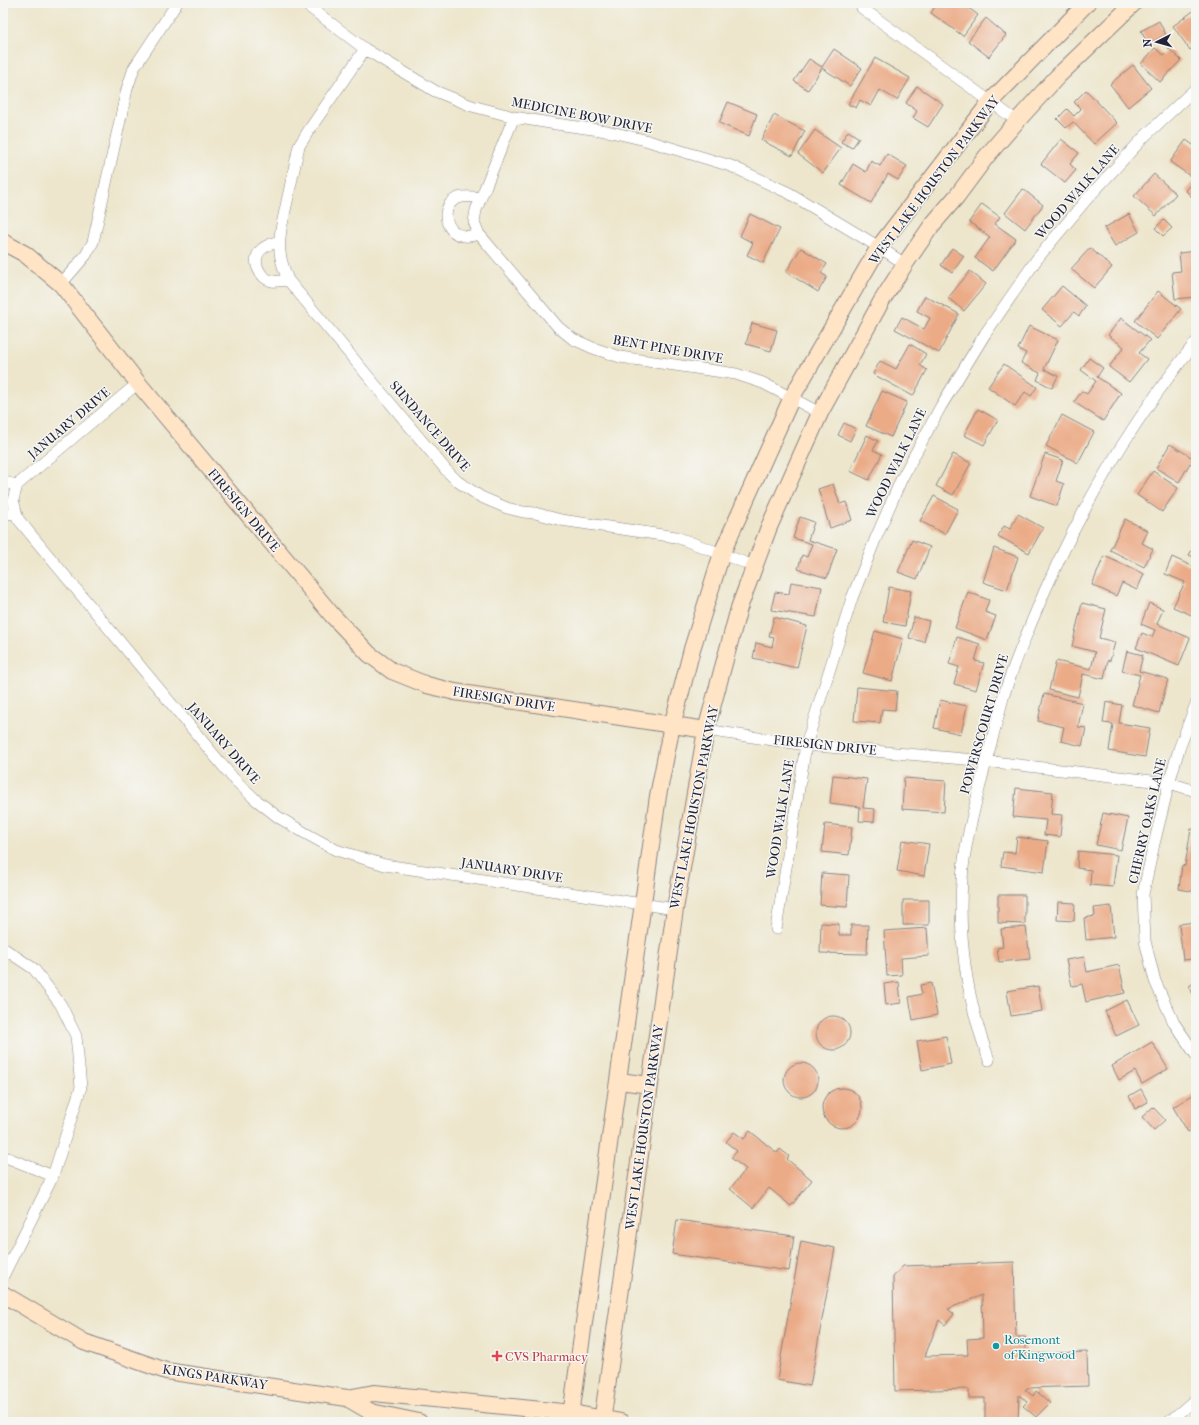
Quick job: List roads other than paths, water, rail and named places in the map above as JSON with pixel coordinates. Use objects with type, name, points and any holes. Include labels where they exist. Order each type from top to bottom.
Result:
[{"type":"main road","name":"WEST LAKE HOUSTON PARKWAY","points":[[571,1418],[658,796],[672,725],[692,649],[722,553],[792,397],[880,247],[991,101],[1087,3]]},
{"type":"main road","name":"WEST LAKE HOUSTON PARKWAY","points":[[602,1420],[675,909],[706,730],[739,608],[754,566],[769,527],[820,413],[881,302],[905,264],[932,225],[957,196],[986,157],[1017,121],[1057,77],[1134,3]]},
{"type":"main road","name":"FIRESIGN DRIVE","points":[[3,242],[25,254],[61,284],[138,383],[332,615],[369,654],[392,671],[426,685],[455,692],[706,730]]},
{"type":"main road","points":[[619,1081],[650,1085]]},
{"type":"main road","name":"KINGS PARKWAY","points":[[3,1294],[84,1342],[166,1371],[347,1398],[374,1393],[571,1418],[621,1422]]},
{"type":"main road","name":"KINGS PARKWAY","points":[[347,1398],[371,1412],[419,1422]]},
{"type":"street","points":[[61,284],[86,255],[93,242],[127,89],[134,68],[177,3]]},
{"type":"street","name":"MEDICINE BOW DRIVE","points":[[304,3],[365,49],[435,91],[472,106],[514,117],[606,131],[645,140],[731,166],[789,193],[880,247],[905,264]]},
{"type":"street","points":[[862,8],[1017,121]]},
{"type":"street","name":"SUNDANCE DRIVE","points":[[365,49],[299,146],[279,242],[282,264],[288,280],[446,470],[457,481],[481,497],[507,508],[561,520],[676,537],[754,566]]},
{"type":"street","name":"WOOD WALK LANE","points":[[776,929],[806,745],[852,598],[901,480],[941,406],[985,334],[1037,259],[1086,200],[1139,142],[1196,88]]},
{"type":"street","name":"BENT PINE DRIVE","points":[[514,117],[476,210],[474,222],[479,234],[558,327],[573,339],[620,358],[736,374],[763,382],[820,413]]},
{"type":"street","points":[[479,234],[465,236],[458,235],[452,231],[448,226],[446,210],[450,203],[463,196],[481,198]]},
{"type":"street","points":[[279,242],[262,249],[257,256],[256,263],[260,273],[268,280],[288,280]]},
{"type":"street","name":"POWERSCOURT DRIVE","points":[[989,1060],[981,1039],[973,1008],[966,968],[961,924],[962,880],[968,838],[986,761],[1004,696],[1047,584],[1096,490],[1133,429],[1167,379],[1196,342]]},
{"type":"street","name":"JANUARY DRIVE","points":[[138,383],[17,485],[13,500],[16,513],[18,519],[233,778],[255,800],[292,825],[336,850],[385,865],[675,909]]},
{"type":"street","points":[[3,482],[17,485]]},
{"type":"street","points":[[3,514],[16,513]]},
{"type":"street","name":"CHERRY OAKS LANE","points":[[1196,704],[1178,749],[1143,894],[1145,941],[1155,981],[1174,1023],[1196,1055]]},
{"type":"street","name":"FIRESIGN DRIVE","points":[[706,730],[806,745],[986,761],[1169,783],[1196,791]]},
{"type":"street","points":[[3,948],[34,970],[62,1005],[76,1036],[81,1087],[53,1176],[3,1276]]},
{"type":"street","points":[[3,1156],[53,1176]]},
{"type":"street","points":[[1169,1422],[1196,1399]]},
{"type":"place","name":"Rosemont of Kingwood","points":[[996,1346]]},
{"type":"place","name":"CVS Pharmacy","points":[[497,1356]]}]
